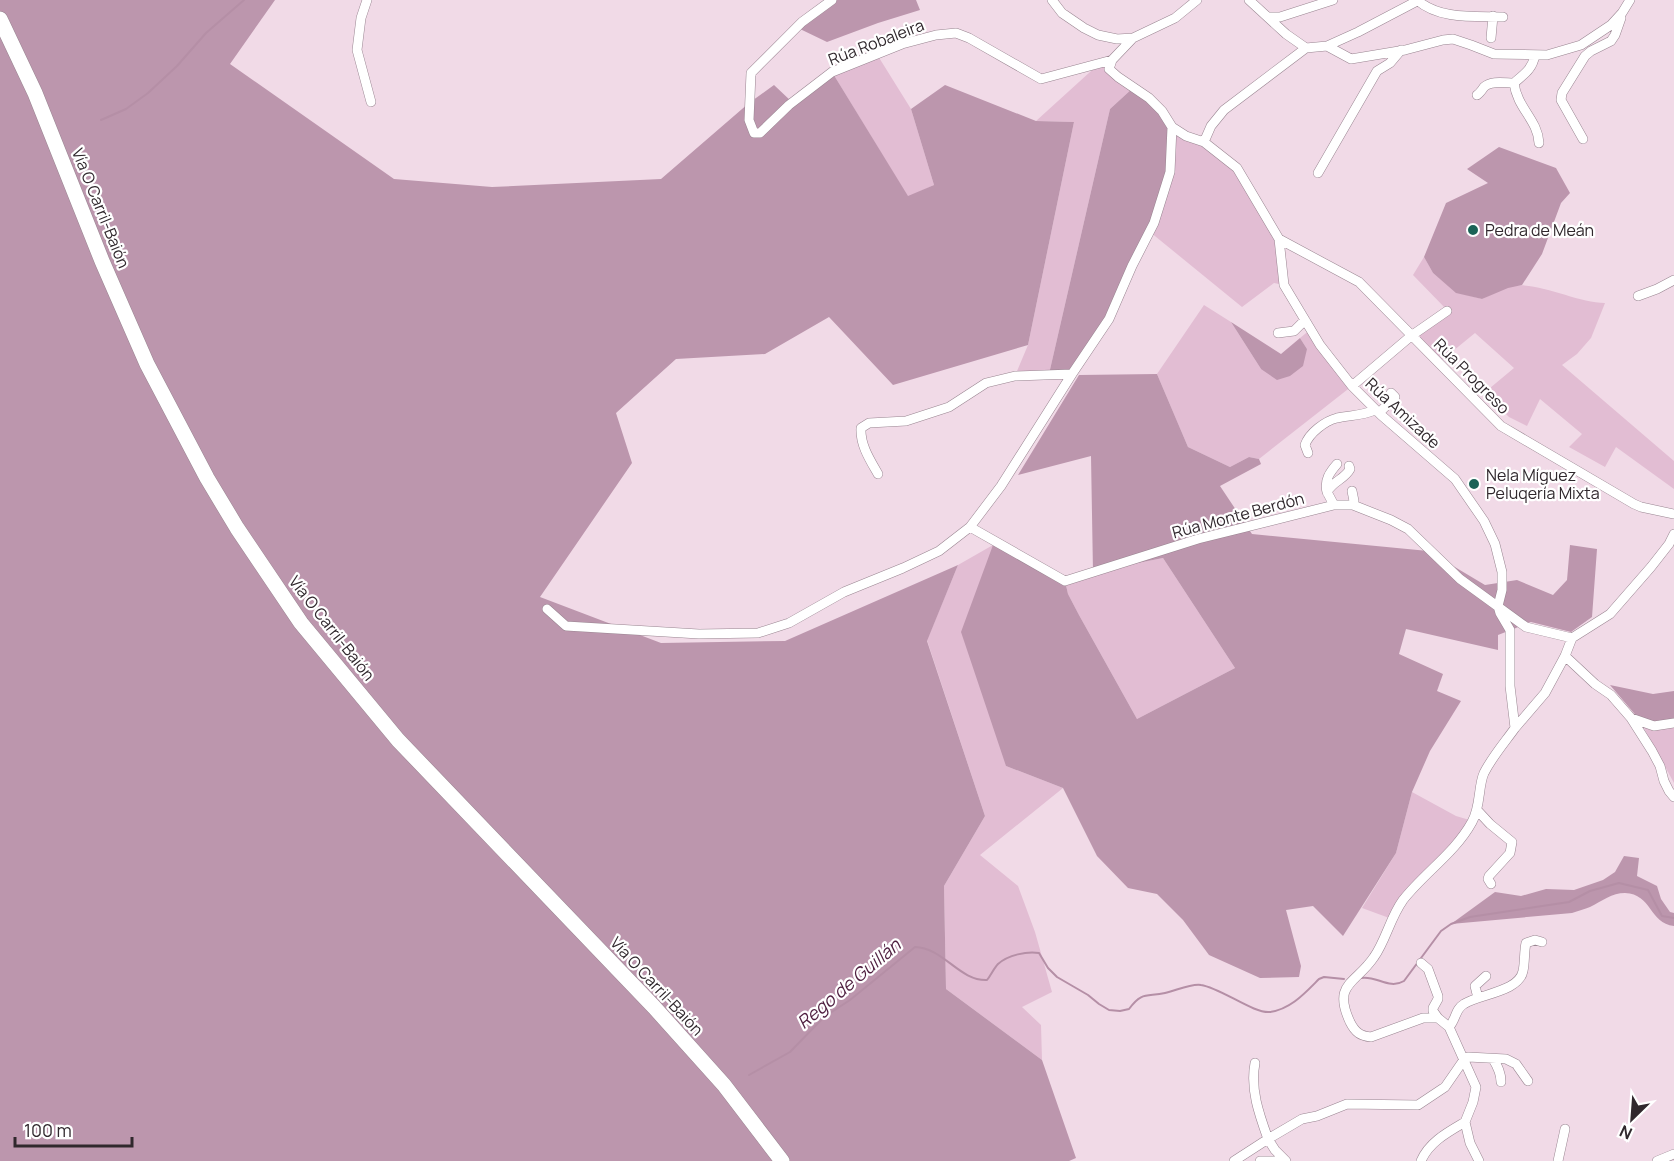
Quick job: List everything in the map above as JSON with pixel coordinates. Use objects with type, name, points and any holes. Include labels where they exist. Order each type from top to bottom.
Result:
[{"type":"highway","name":"Vía O Carril-Baión","points":[[0,19],[35,93],[102,261],[147,364],[207,478],[237,528],[301,622],[398,740],[654,1007],[738,1104],[782,1161]]},
{"type":"street","points":[[367,0],[361,18],[357,50],[371,102]]},
{"type":"street","name":"Rúa Robaleira","points":[[832,0],[802,22],[751,73],[749,120],[754,133],[760,133],[789,105],[832,72],[902,44],[936,35],[956,33],[969,38],[1041,79],[1112,60]]},
{"type":"street","points":[[1050,0],[1062,13],[1098,35],[1117,39],[1133,38]]},
{"type":"street","points":[[1197,0],[1174,18],[1133,38],[1112,60],[1109,69],[1149,98],[1162,111],[1172,127],[1186,136],[1204,142],[1237,168],[1279,239]]},
{"type":"street","points":[[1249,0],[1286,34],[1306,48]]},
{"type":"street","points":[[1269,17],[1280,17],[1333,0]]},
{"type":"street","points":[[1407,0],[1418,0],[1436,11],[1457,16],[1503,17]]},
{"type":"street","points":[[1204,142],[1211,126],[1224,110],[1306,48],[1327,46],[1418,0]]},
{"type":"street","points":[[1327,46],[1351,59],[1453,39],[1494,54],[1547,55],[1581,45],[1611,25],[1630,0]]},
{"type":"street","points":[[1582,139],[1561,100],[1565,87],[1591,51],[1611,41],[1622,13]]},
{"type":"street","points":[[1491,38],[1492,16]]},
{"type":"street","points":[[1581,45],[1591,51]]},
{"type":"street","points":[[1318,173],[1377,71],[1390,63],[1401,50]]},
{"type":"street","points":[[1477,95],[1490,83],[1514,83],[1527,72],[1535,55]]},
{"type":"street","points":[[1514,83],[1522,107],[1538,130],[1539,143]]},
{"type":"street","points":[[547,609],[566,626],[699,634],[758,633],[789,623],[844,592],[903,568],[939,550],[970,527],[1001,486],[1109,319],[1154,223],[1170,172],[1172,127]]},
{"type":"street","name":"Rúa Amizade","points":[[1279,239],[1284,285],[1320,345],[1352,386],[1392,426],[1455,479],[1484,521],[1495,544],[1502,572],[1502,590],[1498,606]]},
{"type":"street","name":"Rúa Progreso","points":[[1279,239],[1359,282],[1501,426],[1634,504],[1674,514]]},
{"type":"street","points":[[1638,296],[1674,280]]},
{"type":"street","name":"Rúa Progreso","points":[[1352,386],[1411,336],[1448,311]]},
{"type":"street","points":[[1278,333],[1294,331],[1305,320]]},
{"type":"street","points":[[878,474],[860,438],[861,428],[869,423],[906,421],[949,407],[986,383],[1015,376],[1072,374]]},
{"type":"street","points":[[1308,453],[1305,445],[1309,435],[1319,431],[1336,418],[1360,416],[1377,411],[1395,397],[1391,393]]},
{"type":"street","points":[[1334,505],[1326,486],[1327,477],[1337,464]]},
{"type":"street","points":[[1327,492],[1335,482],[1349,472],[1349,466]]},
{"type":"street","points":[[1352,491],[1353,505]]},
{"type":"street","name":"Rúa Monte Berdón","points":[[970,527],[1065,581],[1198,539],[1334,505],[1353,505],[1408,529],[1460,579],[1526,627],[1572,638]]},
{"type":"street","points":[[1438,1018],[1423,1017],[1371,1037],[1364,1036],[1354,1030],[1343,1001],[1349,983],[1368,966],[1376,954],[1401,903],[1412,888],[1449,853],[1473,821],[1483,774],[1515,728],[1545,693],[1572,638],[1610,614],[1669,544],[1674,534]]},
{"type":"street","points":[[1498,606],[1510,630],[1510,686],[1515,728]]},
{"type":"street","points":[[1565,656],[1595,684],[1611,695],[1631,718],[1656,758],[1664,781],[1674,797]]},
{"type":"street","points":[[1631,718],[1654,726],[1674,723]]},
{"type":"street","points":[[1477,810],[1512,842],[1510,853],[1489,876],[1491,884]]},
{"type":"street","points":[[1449,1027],[1456,1012],[1463,1004],[1518,981],[1523,974],[1526,943],[1535,940],[1542,942]]},
{"type":"street","points":[[1421,963],[1428,969],[1438,996],[1432,1011],[1449,1027],[1476,1087],[1465,1122],[1470,1143],[1479,1161]]},
{"type":"street","points":[[1478,998],[1475,986],[1486,976]]},
{"type":"street","points":[[1234,1161],[1302,1119],[1317,1116],[1347,1104],[1418,1105],[1445,1087],[1468,1057],[1511,1061],[1516,1064],[1528,1081]]},
{"type":"street","points":[[1493,1059],[1501,1074],[1501,1082]]},
{"type":"street","points":[[1255,1063],[1254,1095],[1268,1139],[1286,1161]]},
{"type":"street","points":[[1421,1161],[1426,1151],[1434,1143],[1465,1122]]},
{"type":"street","points":[[1558,1161],[1565,1129]]},
{"type":"street","points":[[1657,1161],[1674,1154]]},
{"type":"street","points":[[1260,1161],[1281,1161]]},
{"type":"shaded area","points":[[0,0],[275,0],[230,64],[394,179],[492,187],[661,179],[749,103],[774,85],[792,102],[832,72],[908,196],[934,185],[911,109],[945,85],[1036,121],[1074,122],[1028,345],[893,385],[829,317],[765,354],[676,359],[616,413],[632,463],[540,597],[661,643],[785,641],[958,565],[927,641],[985,816],[944,886],[946,989],[1042,1060],[1076,1158],[1069,1161],[0,1161]]},
{"type":"shaded area","points":[[832,0],[916,0],[920,10],[827,42],[800,29]]},
{"type":"shaded area","points":[[878,56],[911,109],[934,185],[908,197],[832,72]]},
{"type":"shaded area","points":[[1101,62],[1134,87],[1110,109],[1049,374],[1015,376],[1028,345],[1074,122],[1036,121]]},
{"type":"shaded area","points":[[1134,87],[1172,127],[1170,172],[1150,232],[1109,319],[1072,374],[1049,374],[1110,109]]},
{"type":"shaded area","points":[[1172,127],[1237,168],[1279,239],[1284,285],[1274,283],[1242,307],[1150,232]]},
{"type":"shaded area","points":[[1499,147],[1556,168],[1570,193],[1561,203],[1542,254],[1522,285],[1482,299],[1456,293],[1433,273],[1424,257],[1446,203],[1488,183],[1467,169]]},
{"type":"shaded area","points":[[1424,257],[1433,273],[1456,292],[1482,299],[1505,288],[1518,285],[1605,303],[1591,338],[1577,354],[1562,365],[1674,461],[1674,489],[1616,447],[1605,467],[1569,447],[1582,434],[1540,399],[1527,426],[1509,417],[1484,393],[1514,368],[1475,333],[1442,360],[1418,335],[1447,310],[1413,275]]},
{"type":"shaded area","points":[[1204,305],[1231,322],[1261,369],[1307,349],[1300,338],[1311,329],[1352,386],[1259,459],[1249,457],[1230,467],[1188,447],[1157,374]]},
{"type":"shaded area","points":[[1231,322],[1281,354],[1300,338],[1307,349],[1303,366],[1290,376],[1277,380],[1261,369]]},
{"type":"shaded area","points":[[1157,374],[1188,447],[1230,467],[1249,457],[1259,459],[1261,464],[1220,486],[1252,534],[1428,551],[1485,585],[1517,580],[1553,595],[1567,580],[1570,545],[1597,549],[1592,617],[1571,632],[1531,622],[1498,635],[1498,650],[1406,629],[1399,654],[1443,674],[1437,691],[1461,701],[1430,751],[1412,792],[1396,853],[1343,936],[1313,906],[1286,910],[1301,966],[1299,977],[1260,978],[1209,955],[1183,920],[1157,894],[1128,888],[1097,856],[1063,788],[1006,766],[961,632],[993,545],[1065,581],[1068,594],[1137,719],[1235,668],[1163,558],[1093,572],[1091,456],[1018,475],[1079,375]]},
{"type":"shaded area","points":[[993,545],[1006,766],[1063,788],[980,855],[1018,886],[1035,932],[1052,992],[1022,1007],[1041,1025],[1042,1060],[946,989],[944,886],[985,816],[927,640],[958,565]]},
{"type":"shaded area","points":[[1163,558],[1235,668],[1137,719],[1068,594],[1065,581],[1093,572]]},
{"type":"shaded area","points":[[1610,685],[1653,694],[1674,691],[1674,723],[1654,726],[1639,719]]},
{"type":"shaded area","points":[[1639,719],[1674,723],[1674,783]]},
{"type":"shaded area","points":[[1412,792],[1456,816],[1473,821],[1392,919],[1362,908],[1396,853]]},
{"type":"shaded area","points":[[1624,856],[1639,858],[1637,876],[1657,886],[1661,899],[1670,912],[1674,913],[1674,926],[1660,920],[1641,898],[1625,893],[1611,896],[1572,913],[1451,924],[1495,892],[1521,896],[1546,889],[1574,890],[1603,880],[1615,872]]},
{"type":"waterway","points":[[101,120],[126,109],[148,93],[177,66],[206,33],[244,0]]},
{"type":"waterway","name":"Rego de Guillán","points":[[1361,978],[1372,978],[1393,984],[1404,981],[1441,931],[1451,924],[1470,917],[1569,902],[1590,891],[1619,883],[1648,890],[1662,916],[1674,918]]},
{"type":"waterway","name":"Rego de Guillán","points":[[749,1075],[790,1052],[824,1017],[850,1000],[915,947],[935,953],[968,975],[987,980],[998,964],[1007,958],[1023,953],[1039,953],[1057,977],[1109,1010],[1120,1011],[1129,1009],[1141,997],[1197,985],[1209,987],[1263,1012],[1270,1012],[1291,1004],[1319,979],[1324,977],[1344,979]]},
{"type":"place","name":"Pedra de Meán","points":[[1473,230]]},
{"type":"place","name":"Nela Míguez Peluqería Mixta","points":[[1474,484]]}]
